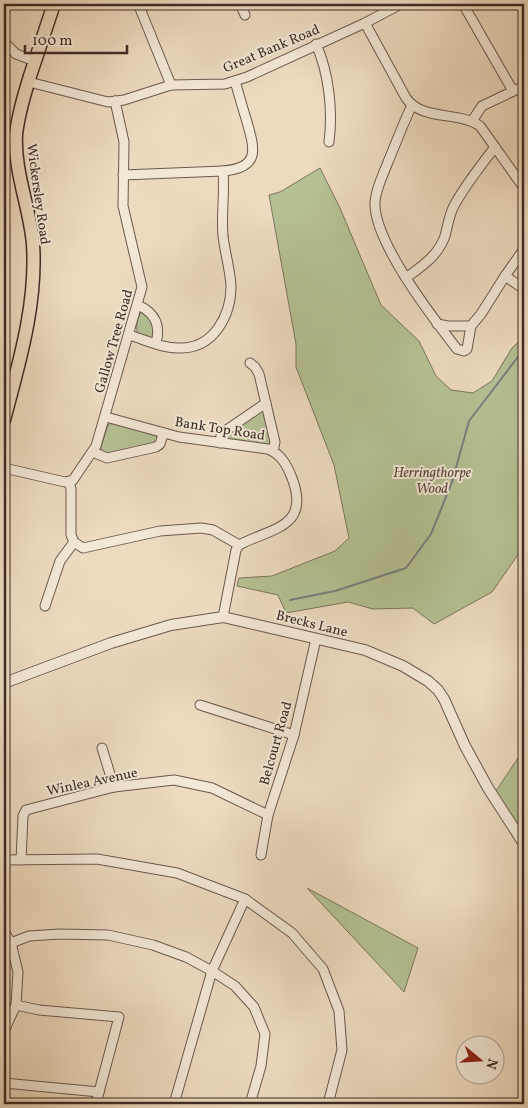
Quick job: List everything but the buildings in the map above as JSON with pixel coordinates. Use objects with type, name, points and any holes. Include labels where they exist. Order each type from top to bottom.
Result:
[{"type":"main road","name":"Wickersley Road","points":[[4,420],[28,322],[33,267],[30,224],[18,165],[10,137],[54,4]]},
{"type":"street","points":[[240,4],[245,15]]},
{"type":"street","name":"Great Bank Road","points":[[29,82],[100,101],[115,102],[171,85],[216,85],[236,81],[365,23],[401,4]]},
{"type":"street","points":[[463,4],[513,91]]},
{"type":"street","points":[[139,6],[171,85]]},
{"type":"street","points":[[365,23],[412,106],[425,111],[472,121],[480,126],[524,188]]},
{"type":"street","points":[[4,42],[16,54],[35,61]]},
{"type":"street","points":[[316,44],[322,60],[330,105],[331,128],[329,142]]},
{"type":"street","points":[[123,175],[223,171],[245,166],[254,152],[254,146],[236,81]]},
{"type":"street","points":[[472,121],[482,106],[524,86]]},
{"type":"street","name":"Gallow Tree Road","points":[[69,482],[74,478],[96,446],[142,287],[123,206],[124,142],[115,102]]},
{"type":"street","points":[[412,106],[380,182],[375,202],[376,211],[382,231],[406,278],[437,324],[457,349],[464,351],[468,346],[471,326],[524,249]]},
{"type":"street","points":[[406,278],[435,255],[445,235],[450,215],[456,203],[495,146]]},
{"type":"street","points":[[129,335],[181,348],[199,345],[214,334],[225,316],[231,284],[223,238],[223,171]]},
{"type":"street","points":[[505,276],[524,289]]},
{"type":"street","points":[[138,305],[149,312],[157,324],[158,334],[156,343]]},
{"type":"street","points":[[437,324],[471,326]]},
{"type":"street","points":[[250,362],[257,370],[266,403],[275,442],[274,451]]},
{"type":"street","points":[[220,443],[221,436],[225,431],[266,403]]},
{"type":"street","name":"Bank Top Road","points":[[106,416],[163,434],[274,451],[288,467],[298,499],[296,507],[289,521],[283,526],[239,545]]},
{"type":"street","name":"Bank Top Road","points":[[93,452],[107,458],[156,447],[160,444],[163,434]]},
{"type":"street","points":[[4,468],[69,482],[71,489],[71,535],[74,542],[83,548],[160,531],[201,528],[213,530],[239,545],[236,550],[223,617]]},
{"type":"street","points":[[45,606],[60,561],[74,542]]},
{"type":"street","points":[[48,596],[57,600]]},
{"type":"street","name":"Brecks Lane","points":[[4,683],[112,643],[171,625],[223,617],[365,650],[416,673],[438,690],[488,788],[524,844]]},
{"type":"street","name":"Belcourt Road","points":[[261,854],[268,815],[294,735],[316,639]]},
{"type":"street","points":[[200,705],[294,735]]},
{"type":"street","points":[[102,748],[114,787]]},
{"type":"street","name":"Winlea Avenue","points":[[21,860],[23,816],[26,810],[114,787],[174,780],[212,788],[268,815]]},
{"type":"street","points":[[4,860],[97,859],[178,872],[245,899],[292,933],[324,969],[339,1011],[342,1050],[328,1104]]},
{"type":"street","points":[[174,1104],[212,971],[245,899]]},
{"type":"street","points":[[4,930],[11,943],[18,972],[16,1005],[4,1031]]},
{"type":"street","points":[[11,943],[29,936],[60,934],[108,935],[153,945],[186,957],[235,986],[254,1007],[266,1034],[261,1066],[250,1104]]},
{"type":"street","points":[[16,1005],[40,1010],[129,1018]]},
{"type":"street","points":[[96,1104],[119,1017]]},
{"type":"street","points":[[4,1083],[99,1092]]},
{"type":"green space","name":"Herringthorpe Wood","points":[[320,168],[340,208],[381,305],[419,341],[436,376],[451,390],[473,393],[492,381],[512,348],[524,337],[524,546],[492,592],[434,624],[413,608],[373,609],[348,602],[286,613],[278,595],[237,586],[239,578],[272,576],[335,551],[349,538],[334,465],[296,367],[296,344],[269,195],[280,192]]},
{"type":"green space","points":[[140,313],[146,313],[156,328],[153,338],[146,338],[137,331],[138,318]]},
{"type":"green space","points":[[259,410],[265,410],[271,442],[268,446],[225,439],[225,437]]},
{"type":"green space","points":[[112,422],[157,436],[158,442],[108,454],[101,451],[108,425]]},
{"type":"green space","points":[[524,749],[524,838],[496,791]]},
{"type":"green space","points":[[307,888],[418,948],[404,992]]},
{"type":"waterway","points":[[290,600],[335,591],[406,568],[431,534],[452,482],[469,421],[524,349]]}]
